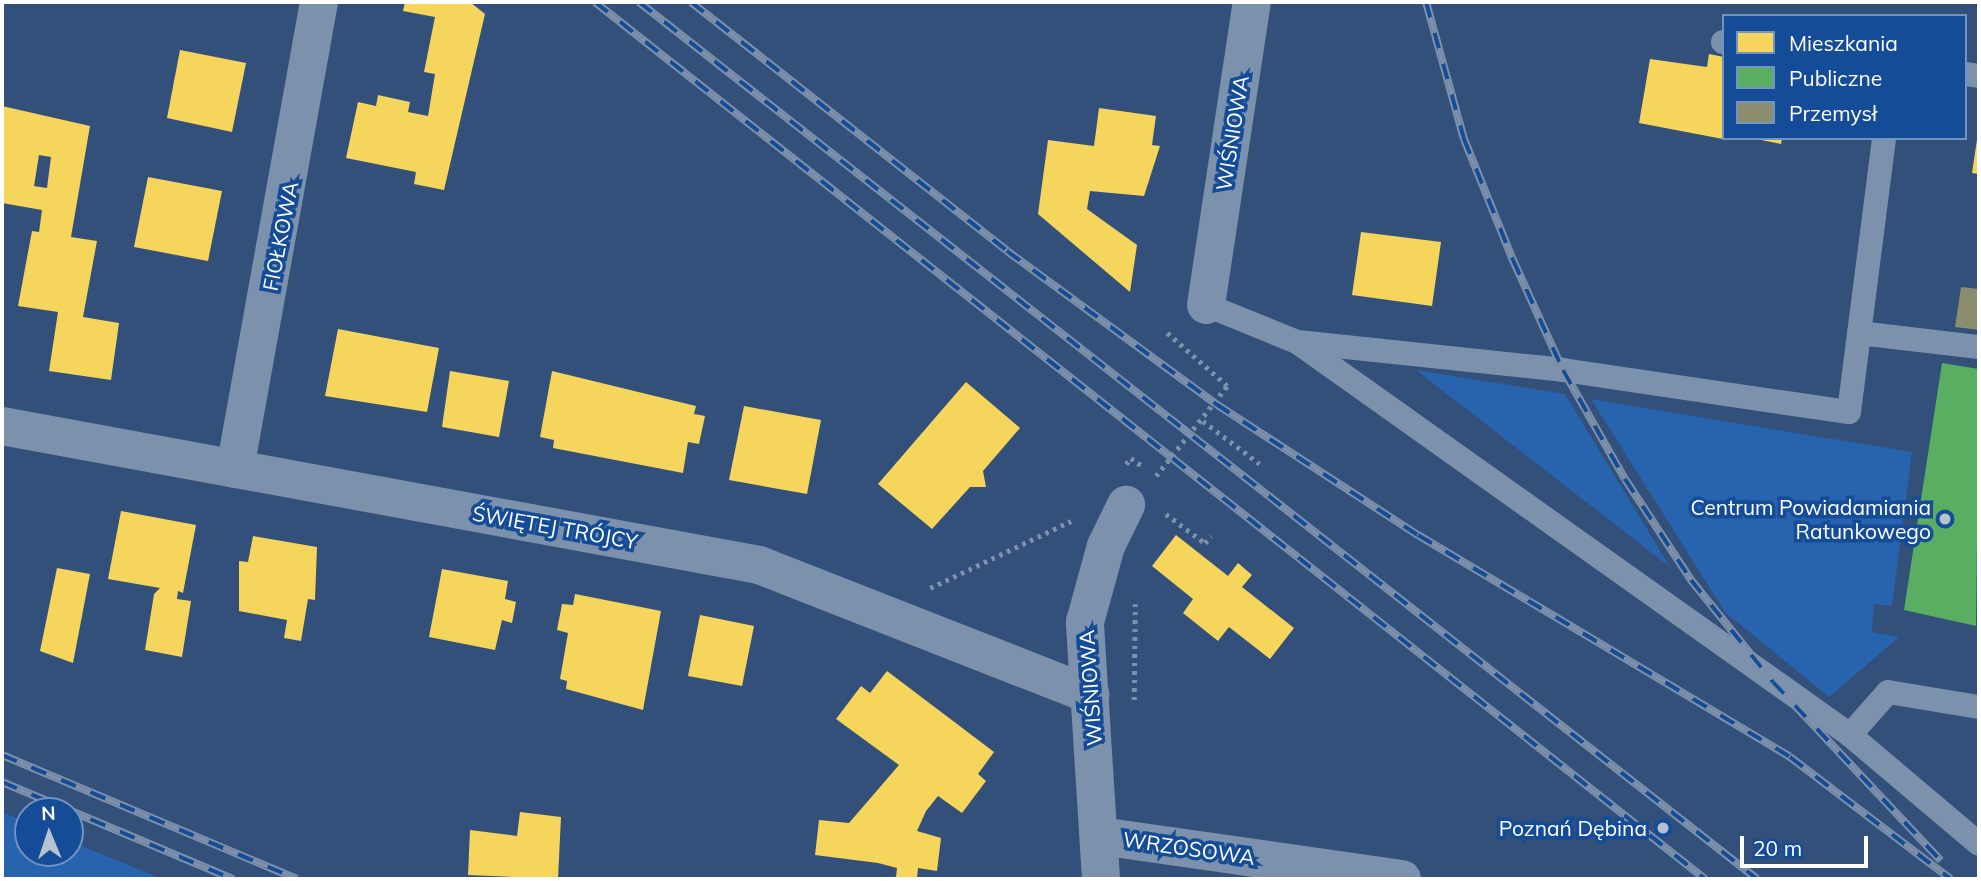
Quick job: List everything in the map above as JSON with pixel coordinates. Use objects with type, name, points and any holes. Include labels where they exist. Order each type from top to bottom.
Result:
[{"type":"street","name":"FIOŁKOWA","points":[[235,469],[319,2]]},
{"type":"street","name":"WIŚNIOWA","points":[[1206,305],[1252,2]]},
{"type":"street","name":"ŚWIĘTEJ TRÓJCY","points":[[2,426],[759,565],[1090,695]]},
{"type":"street","name":"WIŚNIOWA","points":[[1101,879],[1086,622],[1093,582],[1140,505]]},
{"type":"street","name":"WRZOSOWA","points":[[1100,836],[1402,879]]},
{"type":"lane","points":[[1297,342],[1563,370],[1849,412],[1884,140]]},
{"type":"lane","points":[[1206,305],[1297,342],[1850,735],[1978,842]]},
{"type":"lane","points":[[1859,333],[1979,347]]},
{"type":"lane","points":[[1850,735],[1888,692],[1979,707]]},
{"type":"path","points":[[1156,477],[1203,421],[1227,386],[1167,333]]},
{"type":"path","points":[[1203,421],[1260,464]]},
{"type":"path","points":[[1140,505],[1205,543],[1211,536]]},
{"type":"shaded area","points":[[1416,370],[1565,394],[1670,567]]},
{"type":"shaded area","points":[[1591,399],[1912,452],[1892,606],[1874,604],[1872,632],[1899,637],[1829,697],[1725,612]]},
{"type":"shaded area","points":[[2,812],[14,817],[14,867],[84,867],[84,847],[162,879],[2,879]]},
{"type":"building: Mieszkania","points":[[405,2],[470,2],[485,14],[444,190],[414,184],[416,172],[346,158],[358,102],[376,106],[378,95],[410,102],[408,112],[428,116],[435,74],[424,72],[435,17],[403,11]]},
{"type":"building: Mieszkania","points":[[180,50],[246,63],[232,132],[167,118]]},
{"type":"building: Mieszkania","points":[[1709,54],[1722,57],[1722,139],[1639,123],[1650,59],[1707,67]]},
{"type":"building: Mieszkania","points":[[2,106],[90,126],[71,237],[97,241],[83,317],[119,323],[111,380],[49,371],[58,312],[18,306],[32,231],[39,232],[42,210],[2,203]],"holes":[[[39,155],[51,157],[47,188],[34,186]]]},
{"type":"building: Mieszkania","points":[[1099,108],[1156,116],[1152,145],[1160,146],[1144,196],[1090,191],[1087,209],[1137,245],[1130,292],[1038,214],[1048,140],[1094,146]]},
{"type":"building: Mieszkania","points":[[1979,134],[1979,174],[1972,173]]},
{"type":"building: Mieszkania","points":[[1761,140],[1782,140],[1781,144]]},
{"type":"building: Mieszkania","points":[[148,177],[222,191],[208,261],[134,247]]},
{"type":"building: Mieszkania","points":[[1361,232],[1441,242],[1432,306],[1352,295]]},
{"type":"building: Mieszkania","points":[[338,329],[439,348],[427,412],[325,396]]},
{"type":"building: Mieszkania","points":[[450,371],[509,381],[499,437],[442,427]]},
{"type":"building: Mieszkania","points":[[552,371],[696,406],[694,414],[705,416],[699,444],[688,442],[683,473],[553,448],[554,440],[540,437]]},
{"type":"building: Mieszkania","points":[[966,382],[1020,428],[983,471],[986,487],[970,487],[932,529],[878,484]]},
{"type":"building: Mieszkania","points":[[744,406],[821,420],[807,494],[729,480]]},
{"type":"building: Mieszkania","points":[[121,511],[196,525],[183,593],[178,591],[177,599],[191,601],[182,657],[145,650],[154,594],[160,588],[108,579]]},
{"type":"building: Mieszkania","points":[[1176,535],[1228,576],[1238,563],[1252,575],[1242,587],[1294,628],[1270,659],[1229,627],[1218,641],[1183,613],[1193,599],[1152,566]]},
{"type":"building: Mieszkania","points":[[253,536],[317,547],[315,600],[308,599],[301,641],[284,638],[287,620],[239,611],[239,561],[248,562]]},
{"type":"building: Mieszkania","points":[[57,568],[90,574],[73,663],[40,651]]},
{"type":"building: Mieszkania","points":[[442,569],[508,581],[505,599],[516,602],[512,623],[502,620],[495,650],[429,637]]},
{"type":"building: Mieszkania","points":[[575,594],[661,611],[643,710],[566,689],[567,681],[560,679],[568,633],[557,630],[562,604],[573,605]]},
{"type":"building: Mieszkania","points":[[700,615],[754,626],[742,686],[688,676]]},
{"type":"building: Mieszkania","points":[[887,671],[994,752],[978,774],[986,781],[962,813],[938,796],[926,811],[917,831],[941,838],[937,871],[918,868],[917,878],[896,877],[897,868],[878,863],[815,855],[819,820],[849,823],[899,765],[836,719],[861,686],[870,693]]},
{"type":"building: Mieszkania","points":[[520,812],[561,817],[558,879],[468,875],[470,830],[517,836]]},
{"type":"building: Publiczne","points":[[1942,363],[1979,369],[1976,626],[1904,610]]},
{"type":"building: Przemysł","points":[[1961,287],[1979,289],[1979,330],[1955,327]]},
{"type":"railway","points":[[595,2],[1705,879]]},
{"type":"railway","points":[[639,2],[1757,879]]},
{"type":"railway","points":[[691,2],[1007,251],[1216,404],[1418,535],[1790,757],[1951,879]]},
{"type":"railway","points":[[1426,2],[1464,139],[1513,260],[1563,370],[1625,479],[1691,580],[1773,682],[1941,861]]},
{"type":"railway","points":[[2,755],[297,879]]},
{"type":"railway","points":[[2,782],[233,879]]},
{"type":"place","name":"Centrum Powiadamiania Ratunkowego","points":[[1945,519]]},
{"type":"place","name":"Poznań Dębina","points":[[1663,828]]}]
